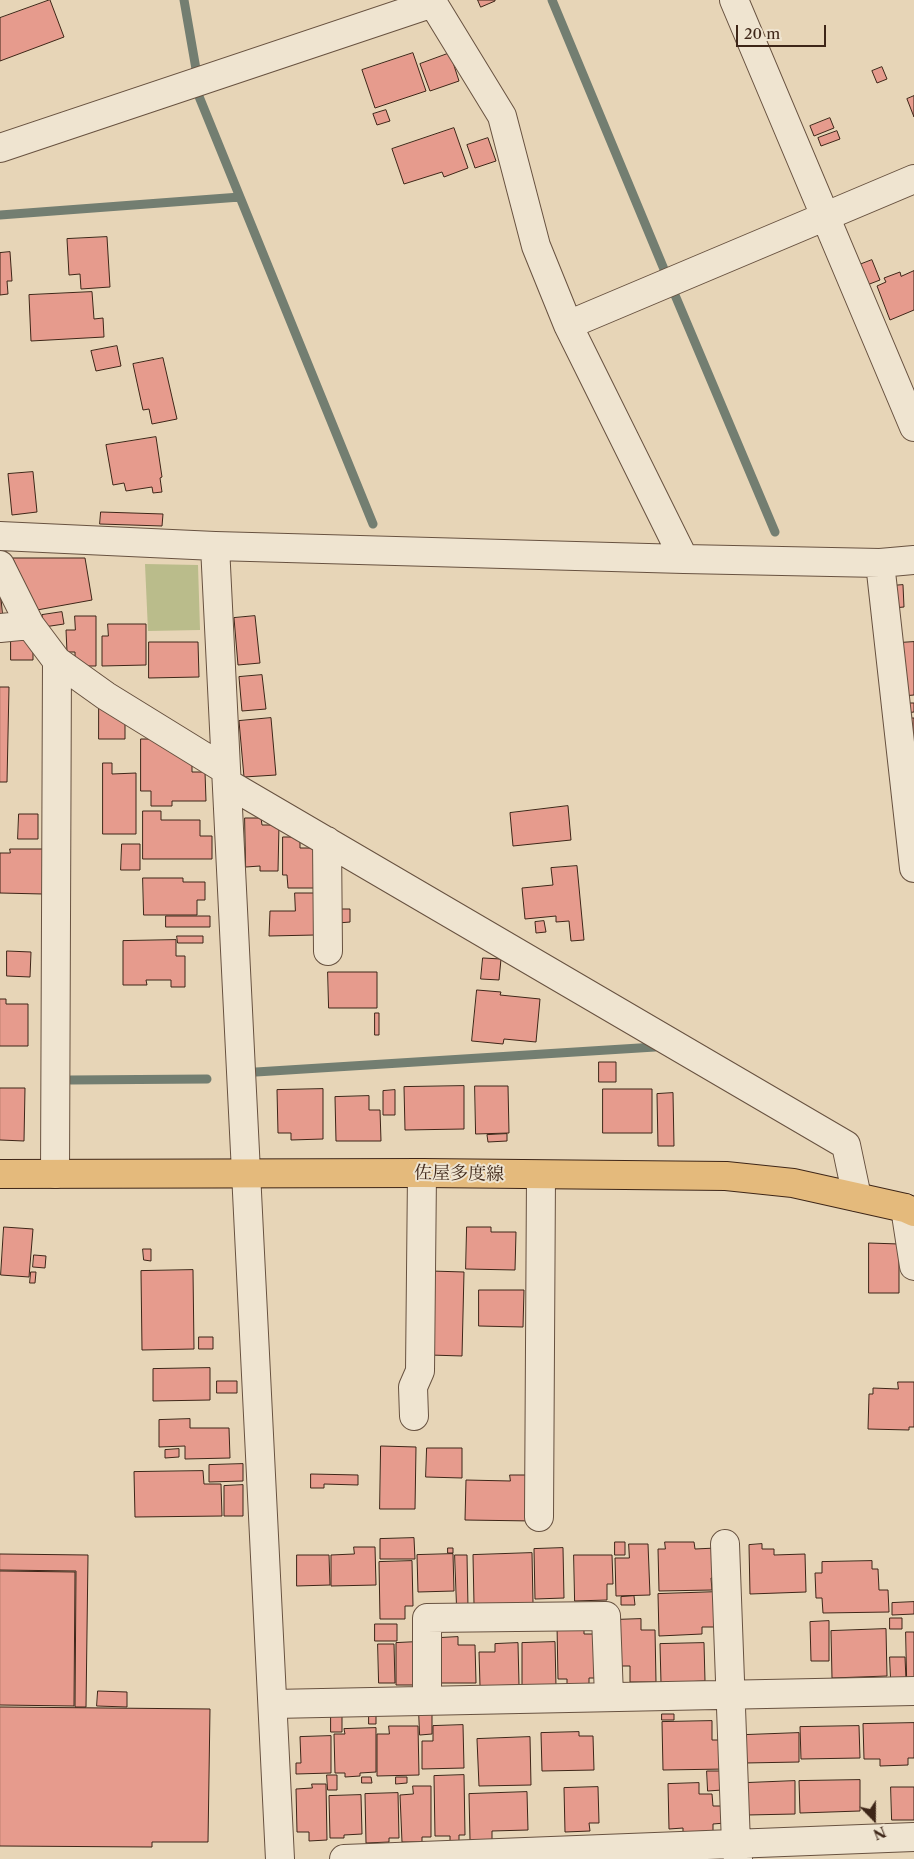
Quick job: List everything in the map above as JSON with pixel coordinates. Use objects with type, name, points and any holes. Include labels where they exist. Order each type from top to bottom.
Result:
[{"type":"main road","name":"佐屋多度線","points":[[0,1174],[726,1176],[793,1183],[910,1210]]},
{"type":"street","points":[[734,0],[914,427]]},
{"type":"street","points":[[0,148],[432,1],[502,116],[536,246],[568,325],[684,559]]},
{"type":"street","points":[[568,325],[914,179]]},
{"type":"street","points":[[0,536],[215,546],[684,559],[880,563],[914,560]]},
{"type":"street","points":[[215,546],[280,1859]]},
{"type":"street","points":[[880,563],[914,868]]},
{"type":"street","points":[[0,565],[30,625],[57,661],[106,696],[327,841],[846,1145],[857,1197]]},
{"type":"street","points":[[0,628],[30,625]]},
{"type":"street","points":[[54,1174],[57,661]]},
{"type":"street","points":[[327,841],[328,951]]},
{"type":"street","points":[[414,1416],[413,1388],[420,1371],[422,1174]]},
{"type":"street","points":[[539,1517],[540,1175]]},
{"type":"street","points":[[910,1210],[914,1266]]},
{"type":"street","points":[[725,1544],[737,1851]]},
{"type":"street","points":[[428,1701],[427,1618],[606,1616],[609,1697]]},
{"type":"street","points":[[273,1704],[914,1691]]},
{"type":"street","points":[[344,1859],[737,1851],[914,1837]]},
{"type":"green space","points":[[145,564],[198,565],[200,630],[148,631]]},
{"type":"building","points":[[50,0],[64,37],[0,61],[0,18]]},
{"type":"building","points":[[478,0],[495,0],[495,1],[481,7]]},
{"type":"building","points":[[413,53],[426,91],[375,108],[362,70]]},
{"type":"building","points":[[450,53],[459,81],[430,91],[420,64]]},
{"type":"building","points":[[882,67],[887,79],[877,83],[872,71]]},
{"type":"building","points":[[914,96],[914,117],[907,99]]},
{"type":"building","points":[[386,110],[390,121],[377,125],[373,114]]},
{"type":"building","points":[[830,118],[834,128],[814,136],[810,126]]},
{"type":"building","points":[[454,128],[468,168],[444,177],[442,172],[404,184],[392,149]]},
{"type":"building","points":[[837,131],[840,139],[821,146],[818,138]]},
{"type":"building","points":[[488,138],[496,161],[475,168],[467,145]]},
{"type":"building","points":[[107,237],[110,287],[81,289],[80,274],[69,275],[67,239]]},
{"type":"building","points":[[10,252],[12,281],[7,281],[8,294],[0,295],[0,253]]},
{"type":"building","points":[[872,260],[880,280],[867,285],[859,265]]},
{"type":"building","points":[[914,271],[914,310],[890,320],[877,286],[886,282],[884,278],[900,272],[901,276]]},
{"type":"building","points":[[92,292],[94,319],[103,318],[104,337],[31,341],[29,295]]},
{"type":"building","points":[[117,346],[121,366],[96,371],[91,351]]},
{"type":"building","points":[[163,358],[177,419],[152,424],[149,409],[143,410],[133,364]]},
{"type":"building","points":[[156,437],[162,477],[160,478],[162,492],[153,493],[152,487],[126,491],[124,483],[113,485],[106,445]]},
{"type":"building","points":[[33,472],[37,512],[12,515],[8,474]]},
{"type":"building","points":[[101,512],[163,514],[162,526],[100,524]]},
{"type":"building","points":[[13,558],[85,558],[92,600],[37,610]]},
{"type":"building","points":[[903,585],[904,607],[893,608],[891,586]]},
{"type":"building","points":[[0,589],[3,619],[0,619]]},
{"type":"building","points":[[62,612],[64,624],[44,627],[42,615]]},
{"type":"building","points":[[75,616],[96,616],[96,666],[75,666],[75,652],[67,652],[66,630],[75,630]]},
{"type":"building","points":[[255,616],[260,663],[238,665],[234,618]]},
{"type":"building","points":[[108,624],[146,624],[146,665],[102,666],[102,636],[108,636]]},
{"type":"building","points":[[11,638],[25,638],[33,647],[33,660],[11,660]]},
{"type":"building","points":[[149,642],[198,642],[199,677],[149,678]]},
{"type":"building","points":[[914,642],[914,695],[902,696],[898,643]]},
{"type":"building","points":[[262,675],[266,709],[242,711],[239,677]]},
{"type":"building","points":[[0,687],[9,687],[7,782],[0,782]]},
{"type":"building","points":[[904,703],[914,703],[914,712],[905,713]]},
{"type":"building","points":[[99,704],[125,718],[125,739],[99,739]]},
{"type":"building","points":[[271,718],[276,775],[244,777],[239,721]]},
{"type":"building","points":[[908,718],[914,718],[914,753]]},
{"type":"building","points":[[141,739],[162,739],[192,759],[192,772],[205,772],[206,801],[172,801],[172,806],[151,806],[151,791],[141,791]]},
{"type":"building","points":[[103,763],[112,763],[112,774],[136,773],[136,834],[103,834]]},
{"type":"building","points":[[568,806],[571,840],[513,846],[510,813]]},
{"type":"building","points":[[143,811],[161,811],[161,820],[200,820],[200,836],[212,836],[212,859],[143,859]]},
{"type":"building","points":[[19,814],[38,814],[38,839],[18,839]]},
{"type":"building","points":[[245,818],[261,818],[262,825],[279,825],[278,871],[260,871],[260,866],[246,867]]},
{"type":"building","points":[[283,837],[300,837],[300,848],[318,848],[318,888],[288,888],[287,875],[283,875]]},
{"type":"building","points":[[122,844],[140,844],[140,870],[121,870]]},
{"type":"building","points":[[10,849],[44,849],[43,894],[0,893],[0,853],[10,853]]},
{"type":"building","points":[[577,866],[584,940],[571,941],[569,921],[556,922],[556,916],[525,919],[522,888],[553,885],[551,868]]},
{"type":"building","points":[[143,878],[183,878],[183,882],[205,882],[205,900],[197,900],[197,915],[144,915]]},
{"type":"building","points":[[295,893],[315,893],[315,935],[269,936],[270,911],[295,911]]},
{"type":"building","points":[[337,909],[350,909],[350,922],[338,923]]},
{"type":"building","points":[[166,916],[210,916],[210,927],[166,927]]},
{"type":"building","points":[[544,921],[546,932],[536,933],[535,922]]},
{"type":"building","points":[[177,936],[203,936],[203,943],[178,943]]},
{"type":"building","points":[[176,940],[176,956],[185,956],[185,987],[171,987],[171,980],[146,980],[147,985],[123,985],[123,941]]},
{"type":"building","points":[[7,951],[31,952],[30,977],[7,976]]},
{"type":"building","points":[[483,958],[501,959],[499,980],[481,979]]},
{"type":"building","points":[[328,972],[377,972],[377,1008],[329,1008]]},
{"type":"building","points":[[477,990],[501,992],[500,995],[540,999],[536,1042],[504,1039],[503,1044],[472,1041]]},
{"type":"building","points":[[0,999],[6,999],[6,1004],[28,1004],[28,1046],[0,1046]]},
{"type":"building","points":[[375,1013],[379,1013],[379,1035],[375,1035]]},
{"type":"building","points":[[599,1062],[616,1062],[616,1082],[599,1082]]},
{"type":"building","points":[[464,1086],[464,1129],[405,1130],[404,1087]]},
{"type":"building","points":[[475,1086],[508,1086],[509,1133],[476,1134]]},
{"type":"building","points":[[0,1088],[25,1088],[24,1141],[0,1140]]},
{"type":"building","points":[[323,1089],[323,1139],[291,1140],[291,1133],[278,1133],[277,1090]]},
{"type":"building","points":[[603,1089],[652,1089],[652,1133],[603,1133]]},
{"type":"building","points":[[395,1090],[395,1115],[383,1115],[383,1091]]},
{"type":"building","points":[[673,1093],[674,1146],[658,1146],[657,1094]]},
{"type":"building","points":[[369,1096],[369,1110],[380,1110],[381,1141],[336,1141],[335,1097]]},
{"type":"building","points":[[507,1134],[507,1141],[488,1142],[487,1135]]},
{"type":"building","points":[[4,1227],[33,1229],[29,1277],[1,1275]]},
{"type":"building","points":[[467,1227],[491,1227],[491,1232],[516,1232],[515,1270],[466,1269]]},
{"type":"building","points":[[869,1243],[899,1244],[899,1293],[869,1293]]},
{"type":"building","points":[[143,1249],[151,1249],[151,1261],[144,1260]]},
{"type":"building","points":[[34,1255],[46,1256],[45,1268],[33,1267]]},
{"type":"building","points":[[193,1270],[194,1349],[142,1350],[141,1271]]},
{"type":"building","points":[[431,1271],[464,1272],[462,1356],[430,1355]]},
{"type":"building","points":[[31,1272],[36,1272],[35,1283],[30,1283]]},
{"type":"building","points":[[479,1290],[524,1290],[523,1327],[479,1326]]},
{"type":"building","points":[[199,1337],[213,1337],[213,1349],[199,1349]]},
{"type":"building","points":[[210,1368],[210,1400],[153,1401],[153,1369]]},
{"type":"building","points":[[217,1381],[237,1381],[237,1393],[217,1393]]},
{"type":"building","points":[[898,1382],[914,1382],[914,1427],[909,1427],[909,1430],[868,1429],[869,1394],[873,1394],[873,1388],[898,1389]]},
{"type":"building","points":[[190,1419],[190,1428],[229,1428],[230,1458],[185,1459],[185,1446],[159,1447],[159,1420]]},
{"type":"building","points":[[381,1446],[416,1447],[415,1509],[380,1509]]},
{"type":"building","points":[[427,1448],[462,1448],[462,1478],[426,1477]]},
{"type":"building","points":[[179,1449],[179,1457],[165,1458],[165,1450]]},
{"type":"building","points":[[243,1464],[243,1481],[209,1482],[209,1465]]},
{"type":"building","points":[[203,1471],[204,1484],[221,1484],[222,1516],[135,1517],[134,1472]]},
{"type":"building","points":[[311,1474],[358,1475],[358,1485],[324,1484],[324,1488],[311,1488]]},
{"type":"building","points":[[510,1475],[534,1475],[533,1521],[465,1520],[466,1480],[510,1481]]},
{"type":"building","points":[[243,1485],[243,1516],[224,1516],[224,1486]]},
{"type":"building","points":[[414,1538],[415,1559],[380,1559],[380,1539]]},
{"type":"building","points":[[615,1542],[625,1542],[625,1555],[615,1555]]},
{"type":"building","points":[[665,1542],[694,1542],[695,1549],[716,1548],[722,1578],[711,1578],[712,1590],[659,1591],[658,1549],[665,1549]]},
{"type":"building","points":[[629,1544],[648,1544],[650,1595],[616,1596],[615,1558],[629,1558]]},
{"type":"building","points":[[762,1544],[762,1549],[774,1549],[774,1555],[805,1554],[806,1592],[750,1594],[749,1545]]},
{"type":"building","points":[[354,1547],[375,1547],[376,1585],[331,1586],[331,1555],[354,1554]]},
{"type":"building","points":[[448,1548],[453,1548],[453,1553],[448,1553]]},
{"type":"building","points":[[563,1548],[564,1598],[535,1599],[534,1549]]},
{"type":"building","points":[[532,1553],[533,1603],[474,1604],[473,1555]]},
{"type":"building","points":[[0,1554],[88,1555],[86,1707],[75,1707],[76,1571],[0,1570]]},
{"type":"building","points":[[453,1554],[454,1591],[418,1592],[417,1555]]},
{"type":"building","points":[[297,1555],[329,1555],[330,1585],[297,1586]]},
{"type":"building","points":[[455,1555],[467,1555],[468,1608],[457,1608]]},
{"type":"building","points":[[574,1555],[612,1555],[613,1584],[607,1584],[607,1600],[575,1601]]},
{"type":"building","points":[[412,1561],[413,1606],[405,1606],[405,1619],[380,1619],[379,1562]]},
{"type":"building","points":[[872,1561],[872,1569],[878,1569],[879,1590],[888,1590],[889,1612],[823,1613],[822,1598],[816,1598],[815,1573],[822,1573],[822,1562]]},
{"type":"building","points":[[0,1571],[75,1572],[74,1706],[0,1705]]},
{"type":"building","points":[[718,1592],[720,1627],[702,1627],[702,1634],[659,1636],[658,1594]]},
{"type":"building","points":[[634,1596],[635,1605],[621,1605],[621,1597]]},
{"type":"building","points":[[914,1602],[914,1614],[892,1615],[892,1603]]},
{"type":"building","points":[[890,1618],[902,1618],[902,1629],[890,1629]]},
{"type":"building","points":[[641,1619],[641,1630],[655,1630],[656,1682],[630,1682],[630,1666],[613,1666],[612,1620]]},
{"type":"building","points":[[829,1621],[829,1661],[811,1661],[810,1622]]},
{"type":"building","points":[[375,1624],[397,1624],[397,1641],[375,1641]]},
{"type":"building","points":[[584,1624],[584,1634],[597,1634],[598,1678],[589,1678],[589,1685],[567,1685],[567,1679],[558,1679],[557,1625]]},
{"type":"building","points":[[886,1629],[887,1676],[832,1678],[831,1631]]},
{"type":"building","points":[[906,1632],[914,1632],[914,1678],[907,1678]]},
{"type":"building","points":[[458,1637],[458,1645],[475,1645],[476,1683],[441,1683],[439,1638]]},
{"type":"building","points":[[417,1642],[417,1685],[396,1685],[396,1643]]},
{"type":"building","points":[[555,1642],[556,1687],[522,1688],[522,1643]]},
{"type":"building","points":[[518,1643],[519,1685],[480,1686],[479,1652],[495,1652],[495,1644]]},
{"type":"building","points":[[704,1643],[705,1681],[661,1683],[660,1644]]},
{"type":"building","points":[[378,1644],[394,1644],[395,1683],[379,1683]]},
{"type":"building","points":[[890,1657],[905,1657],[906,1680],[891,1680]]},
{"type":"building","points":[[98,1691],[127,1692],[127,1707],[97,1706]]},
{"type":"building","points":[[0,1707],[210,1709],[208,1842],[152,1842],[152,1847],[0,1846]]},
{"type":"building","points":[[419,1711],[432,1711],[432,1734],[420,1735]]},
{"type":"building","points":[[331,1712],[342,1712],[342,1732],[331,1732]]},
{"type":"building","points":[[662,1714],[674,1714],[674,1720],[662,1720]]},
{"type":"building","points":[[369,1715],[376,1715],[376,1724],[369,1724]]},
{"type":"building","points":[[712,1721],[712,1740],[726,1740],[726,1769],[663,1770],[662,1722]]},
{"type":"building","points":[[914,1723],[914,1758],[908,1758],[908,1765],[880,1766],[880,1759],[864,1759],[863,1724]]},
{"type":"building","points":[[463,1725],[464,1768],[422,1769],[422,1741],[433,1741],[433,1726]]},
{"type":"building","points":[[389,1726],[418,1726],[419,1775],[377,1776],[377,1734],[389,1734]]},
{"type":"building","points":[[859,1726],[860,1758],[801,1759],[800,1727]]},
{"type":"building","points":[[376,1728],[376,1772],[360,1773],[360,1776],[345,1777],[345,1773],[335,1773],[334,1734],[345,1734],[344,1729]]},
{"type":"building","points":[[579,1732],[579,1736],[593,1736],[594,1770],[542,1771],[541,1733]]},
{"type":"building","points":[[799,1733],[799,1762],[745,1763],[745,1735]]},
{"type":"building","points":[[331,1736],[331,1773],[296,1774],[296,1763],[301,1763],[300,1737]]},
{"type":"building","points":[[530,1737],[531,1785],[479,1786],[477,1739]]},
{"type":"building","points":[[707,1771],[722,1771],[722,1790],[708,1791]]},
{"type":"building","points":[[327,1775],[337,1775],[337,1790],[328,1790]]},
{"type":"building","points":[[464,1775],[465,1835],[459,1835],[459,1841],[450,1841],[450,1836],[435,1836],[434,1776]]},
{"type":"building","points":[[362,1777],[371,1777],[372,1783],[362,1783]]},
{"type":"building","points":[[396,1777],[407,1777],[407,1783],[396,1784]]},
{"type":"building","points":[[860,1780],[860,1811],[800,1813],[799,1781]]},
{"type":"building","points":[[795,1781],[795,1814],[747,1815],[746,1783]]},
{"type":"building","points":[[699,1783],[699,1794],[712,1794],[713,1806],[724,1806],[725,1823],[713,1824],[713,1831],[683,1832],[683,1828],[669,1829],[668,1784]]},
{"type":"building","points":[[312,1784],[326,1784],[327,1840],[309,1841],[309,1832],[297,1832],[296,1789],[312,1788]]},
{"type":"building","points":[[413,1786],[431,1786],[431,1837],[422,1837],[422,1842],[402,1842],[400,1795],[413,1794]]},
{"type":"building","points":[[598,1787],[599,1823],[589,1823],[590,1831],[565,1832],[564,1788]]},
{"type":"building","points":[[891,1787],[914,1787],[914,1820],[892,1820]]},
{"type":"building","points":[[527,1792],[528,1830],[492,1831],[492,1840],[470,1840],[469,1794]]},
{"type":"building","points":[[398,1793],[399,1838],[389,1838],[389,1842],[366,1843],[365,1794]]},
{"type":"building","points":[[361,1795],[362,1834],[344,1835],[344,1838],[330,1838],[329,1796]]},
{"type":"waterway","points":[[184,0],[196,69]]},
{"type":"waterway","points":[[552,0],[666,274]]},
{"type":"waterway","points":[[198,94],[373,524]]},
{"type":"waterway","points":[[0,215],[240,197]]},
{"type":"waterway","points":[[672,288],[775,532]]},
{"type":"waterway","points":[[256,1072],[655,1047]]},
{"type":"waterway","points":[[71,1080],[207,1079]]}]
